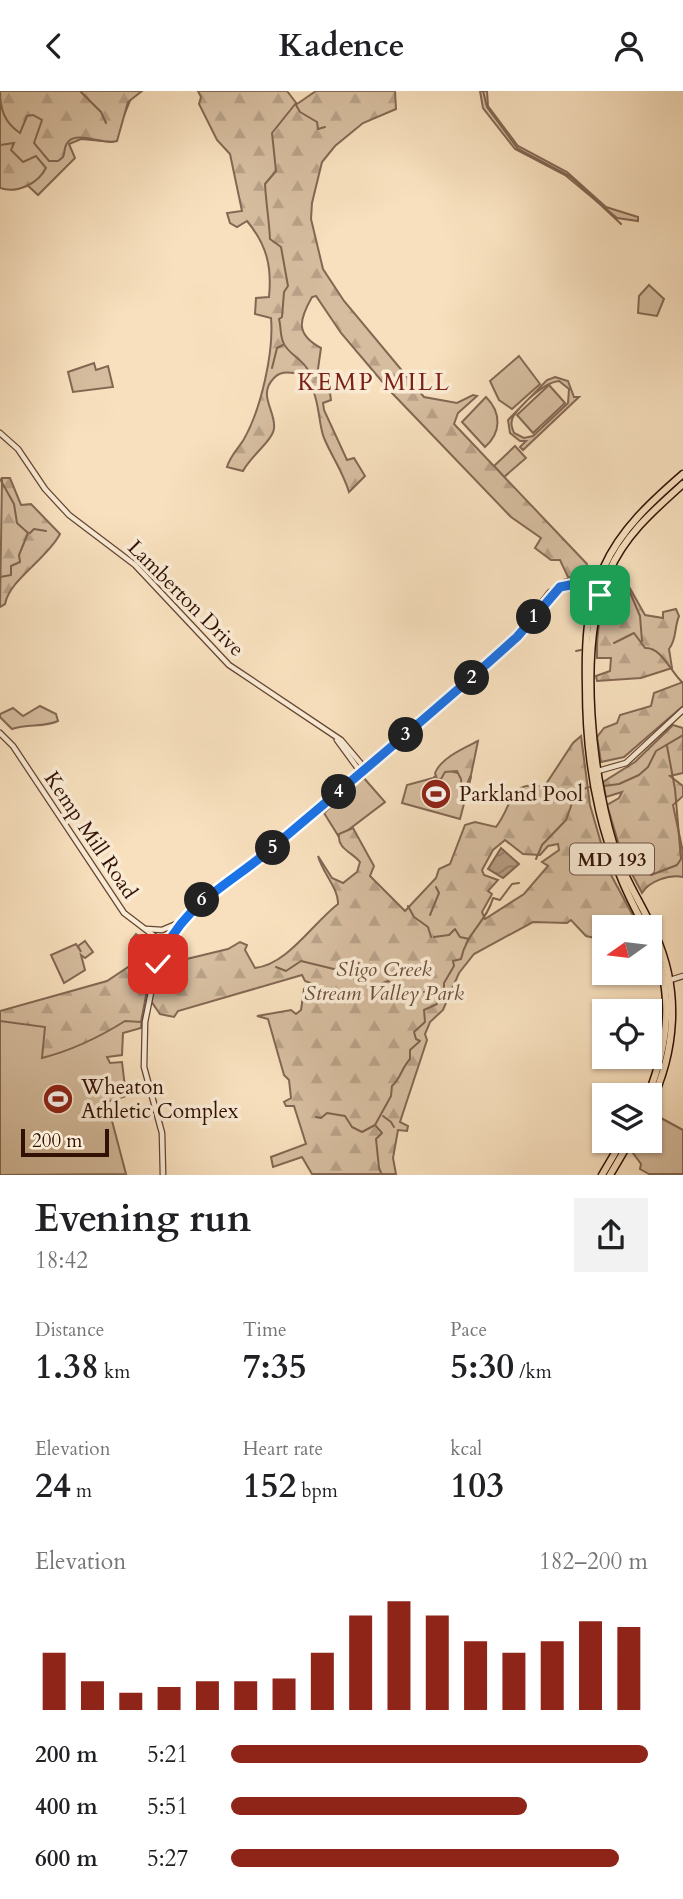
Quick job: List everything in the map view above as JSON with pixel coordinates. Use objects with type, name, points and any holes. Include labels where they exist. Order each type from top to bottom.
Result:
[{"type":"main road","name":"MD 193","points":[[661,1083],[671,1042],[667,981],[656,935],[619,861],[593,771],[592,631],[598,590],[610,554],[629,527],[683,474]]},
{"type":"main road","name":"MD 193","points":[[639,915],[613,862],[599,819],[593,771],[585,639],[591,602],[611,566],[632,534],[683,484]]},
{"type":"main road","points":[[629,527],[651,513]]},
{"type":"main road","points":[[611,566],[623,535]]},
{"type":"main road","points":[[581,586],[588,592],[591,602]]},
{"type":"main road","name":"MD 193","points":[[652,1083],[661,1059],[667,1028],[667,981],[662,968]]},
{"type":"main road","points":[[602,1174],[615,1153]]},
{"type":"main road","points":[[610,1174],[622,1153]]},
{"type":"street","name":"Lamberton Drive","points":[[0,433],[18,449],[61,508],[135,565],[229,664],[337,740],[341,740],[363,766],[363,772]]},
{"type":"street","points":[[514,638],[534,611],[560,584],[575,580],[598,590]]},
{"type":"street","points":[[163,1174],[161,1138],[145,1076],[145,1022],[149,994],[166,945],[182,922],[204,899],[262,857],[363,772],[514,638],[560,587],[567,584],[598,590]]},
{"type":"street","points":[[593,771],[626,763],[683,710]]},
{"type":"street","name":"Kemp Mill Road","points":[[0,733],[13,746],[124,912],[141,929],[166,945]]},
{"type":"street","points":[[141,929],[162,930],[182,922]]},
{"type":"street","points":[[667,981],[683,976]]},
{"type":"green space","points":[[0,91],[134,91],[113,142],[81,139],[69,144],[75,158],[38,195],[24,182],[0,183]]},
{"type":"green space","points":[[0,91],[142,91],[128,102],[117,141],[75,138],[66,145],[63,157],[58,161],[49,161],[34,143],[42,120],[33,115],[27,116],[20,133],[4,115]]},
{"type":"green space","points":[[198,91],[287,91],[297,104],[316,91],[395,91],[396,109],[363,123],[335,146],[322,162],[311,219],[323,269],[344,301],[424,397],[457,403],[473,395],[477,396],[458,413],[454,424],[587,564],[579,575],[568,577],[560,560],[551,560],[535,548],[541,538],[511,517],[391,392],[341,333],[316,296],[312,297],[308,305],[302,326],[307,337],[321,348],[317,376],[320,389],[330,393],[331,400],[323,403],[324,410],[347,460],[354,458],[365,476],[349,492],[324,438],[314,392],[303,377],[294,373],[276,376],[269,384],[267,397],[274,422],[270,437],[243,471],[227,467],[250,427],[265,380],[271,318],[255,314],[256,298],[269,297],[270,276],[264,248],[254,230],[247,221],[237,227],[230,223],[227,213],[242,211],[230,154],[217,140],[199,104],[201,97]]},
{"type":"green space","points":[[480,91],[487,91],[488,106],[518,146],[567,172],[606,207],[638,217],[638,221],[617,218],[565,175],[515,149],[483,108]]},
{"type":"green space","points":[[14,143],[11,150],[23,162],[36,156],[46,168],[32,183],[19,189],[6,190],[0,188],[0,145]]},
{"type":"green space","points":[[649,285],[664,299],[657,316],[638,313],[639,296]]},
{"type":"green space","points":[[519,356],[540,384],[512,409],[499,400],[490,381]]},
{"type":"green space","points":[[94,363],[96,370],[108,366],[113,387],[73,392],[68,372]]},
{"type":"green space","points":[[555,377],[568,381],[574,397],[579,397],[523,450],[520,447],[526,441],[520,441],[510,433],[508,420],[521,406],[512,419],[512,425],[514,433],[524,438],[533,436],[568,403],[569,389],[559,381],[540,389],[524,404],[547,380]]},
{"type":"green space","points":[[549,385],[565,403],[533,433],[517,415]]},
{"type":"green space","points":[[486,397],[495,410],[498,423],[494,436],[485,447],[462,422]]},
{"type":"green space","points":[[515,446],[526,458],[504,477],[494,466]]},
{"type":"green space","points":[[2,478],[10,478],[21,505],[31,504],[60,534],[47,552],[21,577],[5,604],[0,607]]},
{"type":"green space","points":[[614,572],[623,576],[645,615],[663,618],[663,612],[676,609],[679,616],[669,649],[672,668],[641,678],[597,681],[596,676],[610,671],[611,658],[597,658],[597,647],[601,614]]},
{"type":"green space","points":[[683,682],[683,706],[624,757],[601,762],[597,737],[604,728],[617,723],[620,715],[651,706],[654,693]]},
{"type":"green space","points":[[40,706],[56,714],[58,721],[12,729],[0,717],[0,714],[13,708],[23,716]]},
{"type":"green space","points":[[673,725],[683,728],[683,773],[670,776],[683,786],[683,796],[673,805],[683,852],[683,877],[660,879],[642,893],[622,855],[607,805],[619,798],[622,792],[606,797],[603,782],[635,762]]},
{"type":"green space","name":"Sligo Creek Stream Valley Park","points":[[581,736],[590,805],[610,873],[633,915],[592,915],[592,937],[586,936],[571,920],[567,923],[533,922],[474,954],[459,973],[443,1010],[430,1022],[425,1034],[427,1040],[400,1122],[408,1126],[407,1131],[398,1130],[393,1158],[396,1174],[312,1174],[302,1157],[273,1167],[271,1157],[306,1144],[294,1106],[286,1106],[284,1102],[291,1098],[289,1080],[284,1075],[268,1019],[257,1016],[291,1010],[296,1014],[301,1010],[304,989],[313,984],[305,981],[302,975],[178,1011],[174,1017],[160,1014],[151,1001],[156,977],[174,940],[178,938],[169,957],[170,963],[228,949],[240,942],[247,945],[245,950],[255,968],[278,959],[338,904],[336,892],[318,856],[332,878],[343,883],[357,872],[360,862],[343,847],[339,839],[339,834],[353,828],[374,866],[370,876],[405,911],[436,878],[439,869],[450,864],[465,825],[475,822],[496,827],[518,790],[532,785],[544,787],[573,743]],"holes":[[[505,840],[523,854],[540,855],[548,846],[558,844],[559,850],[542,862],[548,866],[524,894],[485,919],[482,912],[492,894],[488,891],[498,880],[484,875],[482,870],[493,850]]]},
{"type":"green space","points":[[478,741],[471,775],[462,795],[461,779],[457,771],[445,772],[441,779],[437,779],[435,773],[448,758]]},
{"type":"green space","name":"Parkland Pool","points":[[444,769],[471,777],[460,819],[402,803],[407,785],[433,778]]},
{"type":"green space","points":[[363,777],[385,802],[339,837],[324,813]]},
{"type":"green space","points":[[136,934],[155,948],[141,1022],[125,1021],[85,1043],[42,1058],[45,1027],[0,1021],[0,1011],[107,981],[143,957],[131,940]]},
{"type":"green space","points":[[85,941],[93,952],[85,958],[81,955],[85,970],[64,983],[51,955],[76,944],[81,952],[78,946]]},
{"type":"green space","name":"Wheaton Athletic Complex","points":[[151,968],[144,996],[141,1028],[123,1033],[122,1055],[107,1057],[110,1063],[122,1062],[126,1096],[107,1102],[126,1174],[0,1175],[0,1015]]},
{"type":"green space","points":[[662,1119],[683,1130],[683,1174],[649,1174],[640,1169],[641,1164],[633,1153],[662,1153]]},
{"type":"water","points":[[501,848],[519,864],[503,878],[488,869]]},
{"type":"waterway","points":[[80,91],[101,112],[106,123]]},
{"type":"waterway","points":[[483,91],[487,107],[518,149],[571,177],[621,224]]},
{"type":"waterway","points":[[296,103],[272,133],[276,171],[265,184],[270,239],[281,247],[288,286],[284,292],[282,317],[279,319],[282,339],[288,350],[309,372]]},
{"type":"waterway","points":[[296,105],[300,112],[317,122],[318,129],[325,127]]},
{"type":"waterway","points":[[272,368],[277,348],[283,345]]},
{"type":"waterway","points":[[0,479],[14,504],[17,523],[28,533],[19,555],[20,562],[11,566],[11,575],[0,577]]},
{"type":"waterway","points":[[30,533],[34,529],[46,531]]},
{"type":"waterway","points":[[0,578],[0,586]]},
{"type":"waterway","points":[[626,583],[640,616],[642,641]]},
{"type":"waterway","points":[[614,643],[634,633],[645,648],[661,656],[683,683]]},
{"type":"waterway","points":[[576,651],[581,650]]},
{"type":"waterway","points":[[604,786],[619,784],[639,775],[648,767],[656,751],[683,735]]},
{"type":"waterway","points":[[651,875],[677,865],[681,859],[675,789],[667,746]]},
{"type":"waterway","points":[[536,859],[542,845],[566,820],[576,792],[589,787]]},
{"type":"waterway","points":[[548,791],[574,796]]},
{"type":"waterway","points":[[382,1175],[376,1139],[382,1133],[375,1125],[391,1096],[392,1086],[410,1059],[410,1050],[420,1041],[416,1039],[414,1032],[425,1022],[424,1010],[437,1004],[437,994],[444,990],[444,983],[454,966],[453,961],[461,959],[467,942],[486,914],[493,898],[500,900],[512,884],[519,883]]},
{"type":"waterway","points":[[430,915],[439,893],[436,887]]},
{"type":"waterway","points":[[408,906],[414,917],[428,927],[431,937]]},
{"type":"waterway","points":[[434,937],[449,935],[455,929],[460,937],[469,939]]},
{"type":"waterway","points":[[276,967],[286,971],[301,961],[338,970],[372,987],[388,981],[397,988],[421,991]]},
{"type":"waterway","points":[[424,992],[436,994]]},
{"type":"waterway","points":[[316,1117],[321,1118],[327,1113],[345,1116],[352,1127],[362,1132],[375,1125]]},
{"type":"waterway","points":[[383,1116],[394,1127]]},
{"type":"place","name":"Parkland Pool","points":[[436,794]]},
{"type":"place","name":"Wheaton Athletic Complex","points":[[58,1099]]},
{"type":"district","name":"KEMP MILL","points":[[374,382]]},
{"type":"route","points":[[158,964],[174,932],[204,899],[262,857],[488,663],[517,637],[560,587],[575,584],[601,591],[600,595]]}]
